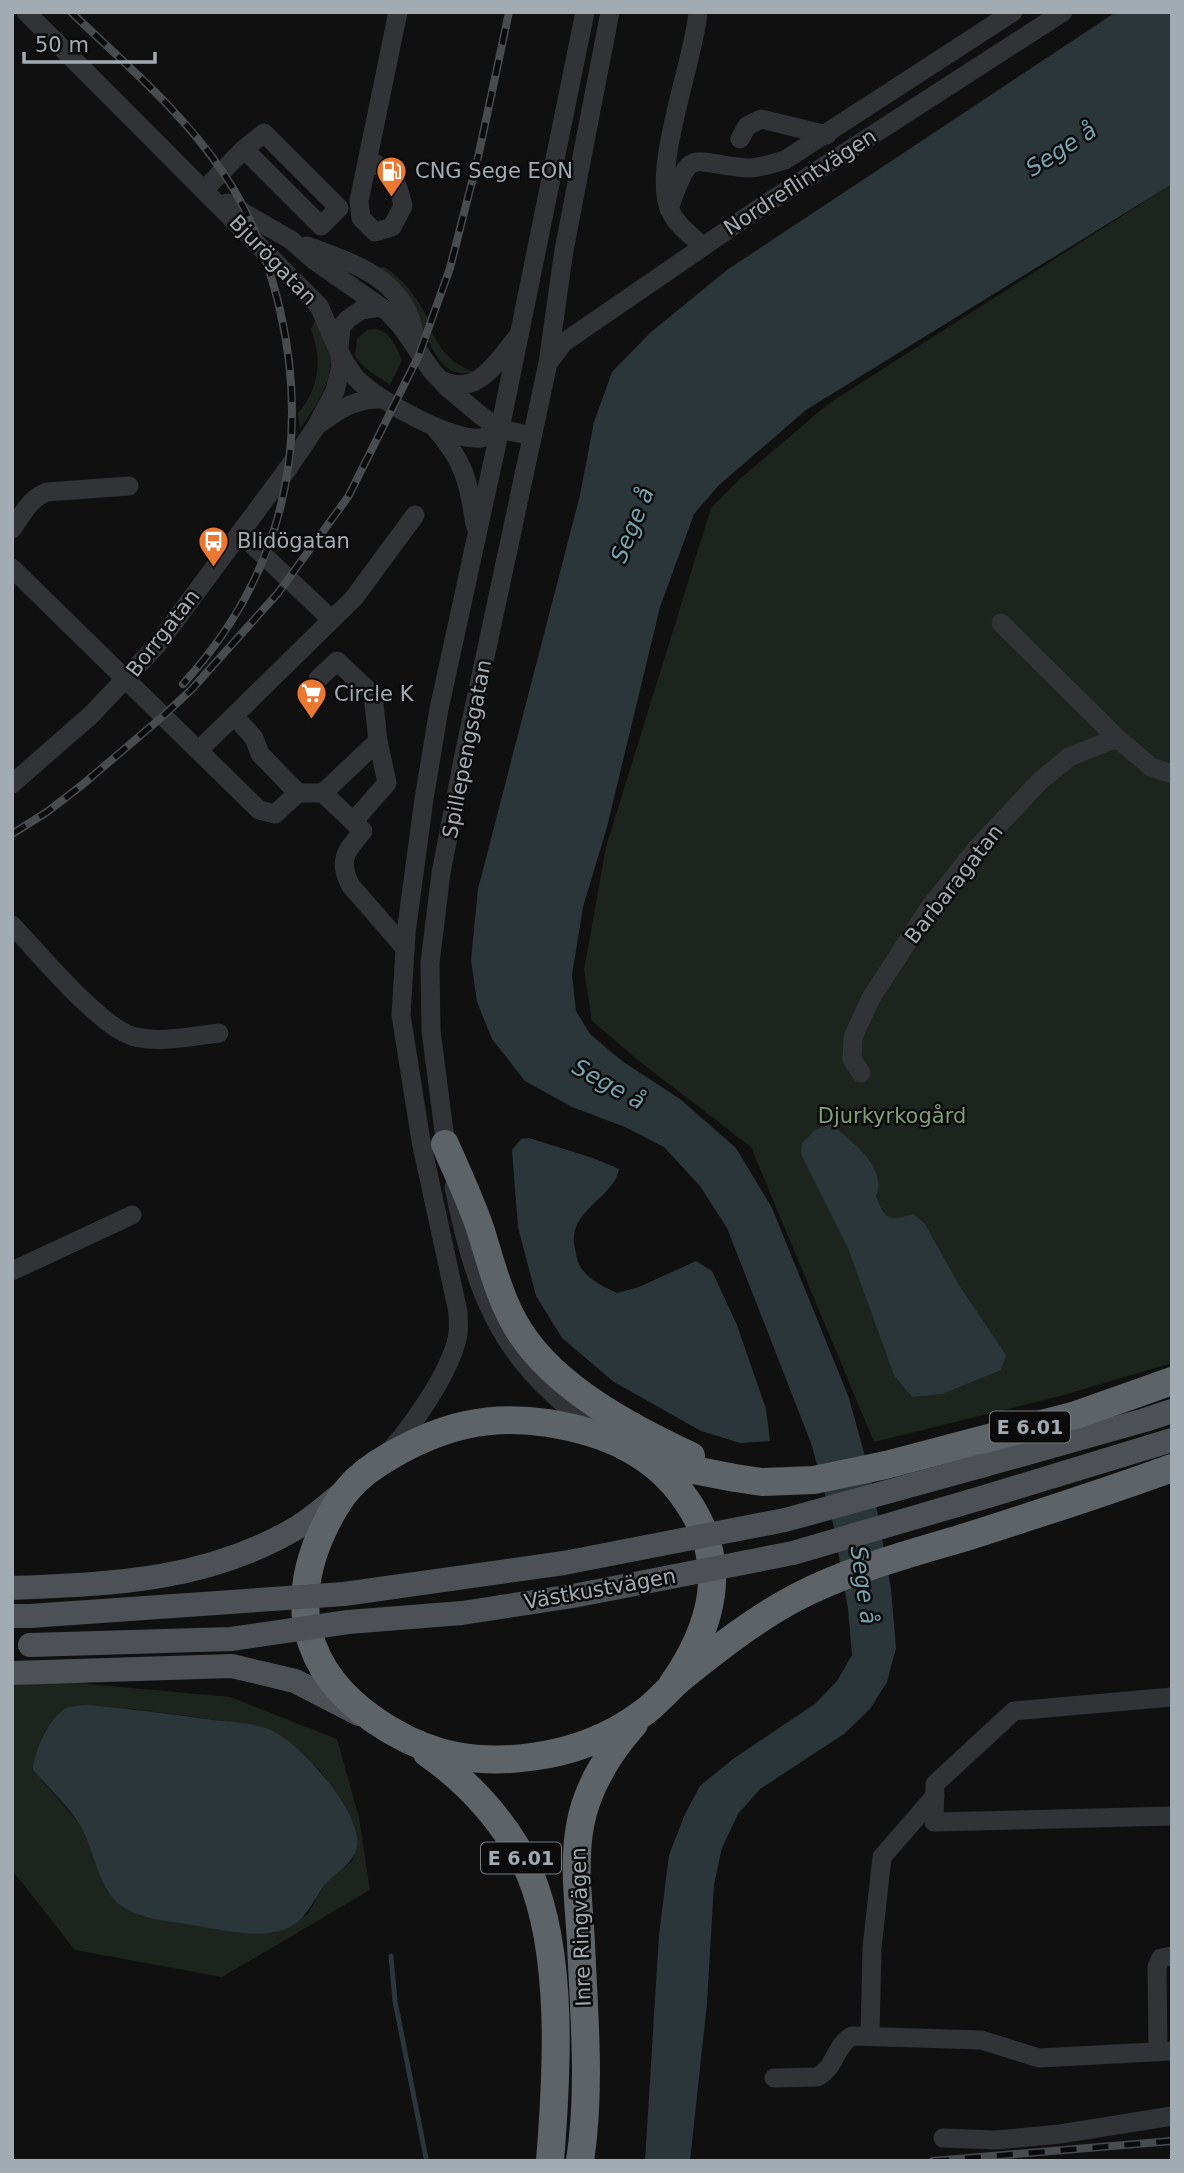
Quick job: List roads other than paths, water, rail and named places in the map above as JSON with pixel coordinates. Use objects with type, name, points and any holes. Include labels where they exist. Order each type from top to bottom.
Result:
[{"type":"highway","points":[[445,1144],[479,1225],[496,1280],[510,1311],[520,1332],[551,1368],[597,1406],[647,1435],[699,1459],[762,1482]]},
{"type":"highway","name":"E 6.01","points":[[640,1455],[704,1474],[762,1482],[814,1480],[886,1465],[1076,1415],[1172,1381]]},
{"type":"highway","points":[[671,1685],[686,1665],[704,1621],[712,1590],[712,1553],[702,1525],[683,1495],[640,1455],[610,1438],[574,1427],[508,1419],[446,1429],[379,1463],[350,1487],[328,1520],[309,1568],[304,1597],[306,1624],[315,1653],[328,1675],[354,1706],[416,1746],[443,1754],[500,1760],[566,1751],[590,1743],[645,1711],[671,1685],[734,1636],[796,1598],[832,1582],[900,1557],[1069,1505],[1172,1468]]},
{"type":"highway","name":"Inre Ringvägen","points":[[580,2161],[586,2059],[578,1899],[580,1826],[591,1791],[609,1758],[645,1711]]},
{"type":"highway","name":"Inre Ringvägen","points":[[416,1746],[442,1764],[471,1790],[497,1819],[530,1874],[548,1941],[554,2010],[556,2084],[550,2161]]},
{"type":"main road","name":"Västkustvägen","points":[[21,1616],[344,1594],[564,1563],[785,1520],[1172,1411]]},
{"type":"main road","name":"Västkustvägen","points":[[21,1645],[231,1639],[348,1622],[462,1613],[573,1595],[793,1553],[1172,1440]]},
{"type":"main road","points":[[12,1588],[121,1583],[161,1578],[230,1559],[298,1527],[350,1487]]},
{"type":"main road","points":[[12,1673],[232,1666],[295,1681],[379,1724]]},
{"type":"street","name":"Bjurögatan","points":[[26,12],[319,306],[347,365],[358,380],[382,399],[435,428],[472,438],[483,438],[500,429]]},
{"type":"street","points":[[370,151],[398,12]]},
{"type":"street","name":"Spillepengsgatan","points":[[379,1463],[433,1391],[446,1368],[458,1335],[458,1312],[421,1141],[401,1016],[405,948],[424,799],[439,709],[477,540],[585,12]]},
{"type":"street","name":"Spillepengsgatan","points":[[610,12],[564,250],[548,363],[441,873],[432,950],[431,1031],[445,1144],[464,1235],[486,1304],[517,1357],[588,1423],[610,1438]]},
{"type":"street","points":[[698,12],[663,191],[676,220],[702,246]]},
{"type":"street","points":[[671,144],[700,160],[750,168],[785,160],[1013,12]]},
{"type":"street","name":"Nordreflintvägen","points":[[548,363],[563,343],[702,246],[1063,12]]},
{"type":"street","points":[[740,139],[747,126],[761,119],[827,135]]},
{"type":"street","points":[[205,189],[244,149],[264,133],[339,208],[321,226],[244,149]]},
{"type":"street","points":[[269,174],[289,157]]},
{"type":"street","points":[[669,209],[681,174],[690,163],[700,160]]},
{"type":"street","name":"Bjurögatan","points":[[205,189],[291,240],[350,262],[380,278],[394,290],[408,309],[416,350]]},
{"type":"street","name":"Bjurögatan","points":[[291,240],[315,261],[349,282],[381,307],[401,326],[416,350],[440,379],[464,402],[500,429],[531,436]]},
{"type":"street","name":"Borrgatan","points":[[12,784],[92,715],[157,645],[316,427],[335,391],[341,366],[341,327],[361,310],[381,307]]},
{"type":"street","points":[[440,379],[453,386],[466,385],[485,377],[518,335]]},
{"type":"street","name":"Borrgatan","points":[[316,427],[341,408],[368,399],[382,399]]},
{"type":"street","points":[[435,428],[459,460],[470,486],[477,540]]},
{"type":"street","points":[[12,529],[36,497],[47,492],[129,486]]},
{"type":"street","points":[[199,750],[354,598],[415,515]]},
{"type":"street","points":[[240,533],[331,619]]},
{"type":"street","points":[[12,568],[259,810],[267,814],[275,814],[298,793],[323,793],[378,741]]},
{"type":"street","points":[[1001,622],[1117,738],[1151,767],[1172,774]]},
{"type":"street","points":[[318,678],[337,662],[373,695],[378,741],[387,783],[358,827],[343,868],[351,886],[405,948]]},
{"type":"street","points":[[235,717],[254,738],[260,754],[298,793]]},
{"type":"street","name":"Barbaragatan","points":[[861,1073],[852,1059],[853,1037],[871,998],[930,906],[978,847],[1039,782],[1069,757],[1117,738]]},
{"type":"street","points":[[323,793],[358,827]]},
{"type":"street","points":[[12,925],[80,997],[121,1030],[132,1035],[164,1039],[219,1033]]},
{"type":"street","points":[[12,1271],[132,1215]]},
{"type":"street","points":[[1172,1697],[1014,1711],[935,1784],[934,1822],[1172,1816]]},
{"type":"street","points":[[870,2035],[873,1948],[882,1857],[935,1796]]},
{"type":"street","points":[[774,2078],[822,2075],[847,2038],[852,2036],[981,2040],[1039,2058],[1165,2051],[1157,1967],[1161,1958],[1172,1956]]},
{"type":"street","points":[[943,2138],[996,2140],[1034,2137],[1172,2116]]},
{"type":"water","name":"Sege å","points":[[1116,12],[1172,12],[1172,184],[806,410],[719,485],[694,514],[660,607],[607,827],[583,907],[572,975],[576,1011],[590,1034],[622,1061],[680,1099],[736,1148],[772,1208],[849,1398],[872,1482],[891,1589],[896,1648],[887,1682],[870,1709],[844,1734],[760,1789],[738,1814],[722,1848],[714,1884],[707,2003],[690,2161],[645,2161],[659,1935],[669,1855],[685,1814],[700,1786],[733,1759],[816,1703],[837,1681],[852,1655],[848,1609],[833,1523],[811,1443],[727,1228],[700,1186],[664,1147],[625,1127],[572,1107],[525,1081],[492,1039],[477,1002],[471,960],[478,889],[580,495],[594,422],[612,372],[651,332],[727,270]]},
{"type":"water","points":[[831,1124],[866,1156],[872,1165],[877,1175],[876,1196],[885,1214],[899,1218],[913,1214],[925,1224],[959,1285],[1006,1355],[1001,1370],[942,1394],[912,1397],[894,1375],[848,1248],[801,1154],[802,1143],[815,1130]]},
{"type":"water","points":[[529,1138],[619,1169],[611,1186],[581,1217],[576,1226],[574,1240],[578,1261],[591,1278],[617,1293],[639,1287],[696,1261],[712,1271],[737,1325],[766,1409],[770,1441],[740,1443],[701,1431],[614,1382],[562,1338],[536,1296],[518,1227],[512,1150],[521,1139]]},
{"type":"water","points":[[88,1705],[243,1723],[271,1730],[298,1749],[340,1798],[356,1832],[357,1846],[352,1859],[325,1884],[302,1918],[281,1931],[261,1934],[232,1932],[149,1918],[126,1909],[108,1892],[78,1822],[33,1770],[39,1745],[53,1720],[67,1708]]},
{"type":"waterway","points":[[391,1956],[395,2001],[426,2158]]},
{"type":"railway","points":[[71,12],[172,109],[208,151],[234,189],[251,222],[270,275],[280,310],[289,362],[292,412],[289,461],[280,509],[265,556],[244,600],[216,643],[183,684]]},
{"type":"railway","points":[[12,834],[82,785],[192,689],[278,593],[348,497],[419,355],[450,268],[477,162],[509,12]]},
{"type":"railway","points":[[933,2161],[1172,2141]]},
{"type":"place","name":"CNG Sege EON","points":[[392,198]]},
{"type":"place","name":"Blidögatan","points":[[214,568]]},
{"type":"place","name":"Circle K","points":[[311,721]]},
{"type":"park label","name":"Djurkyrkogård","points":[[892,1116]]}]
